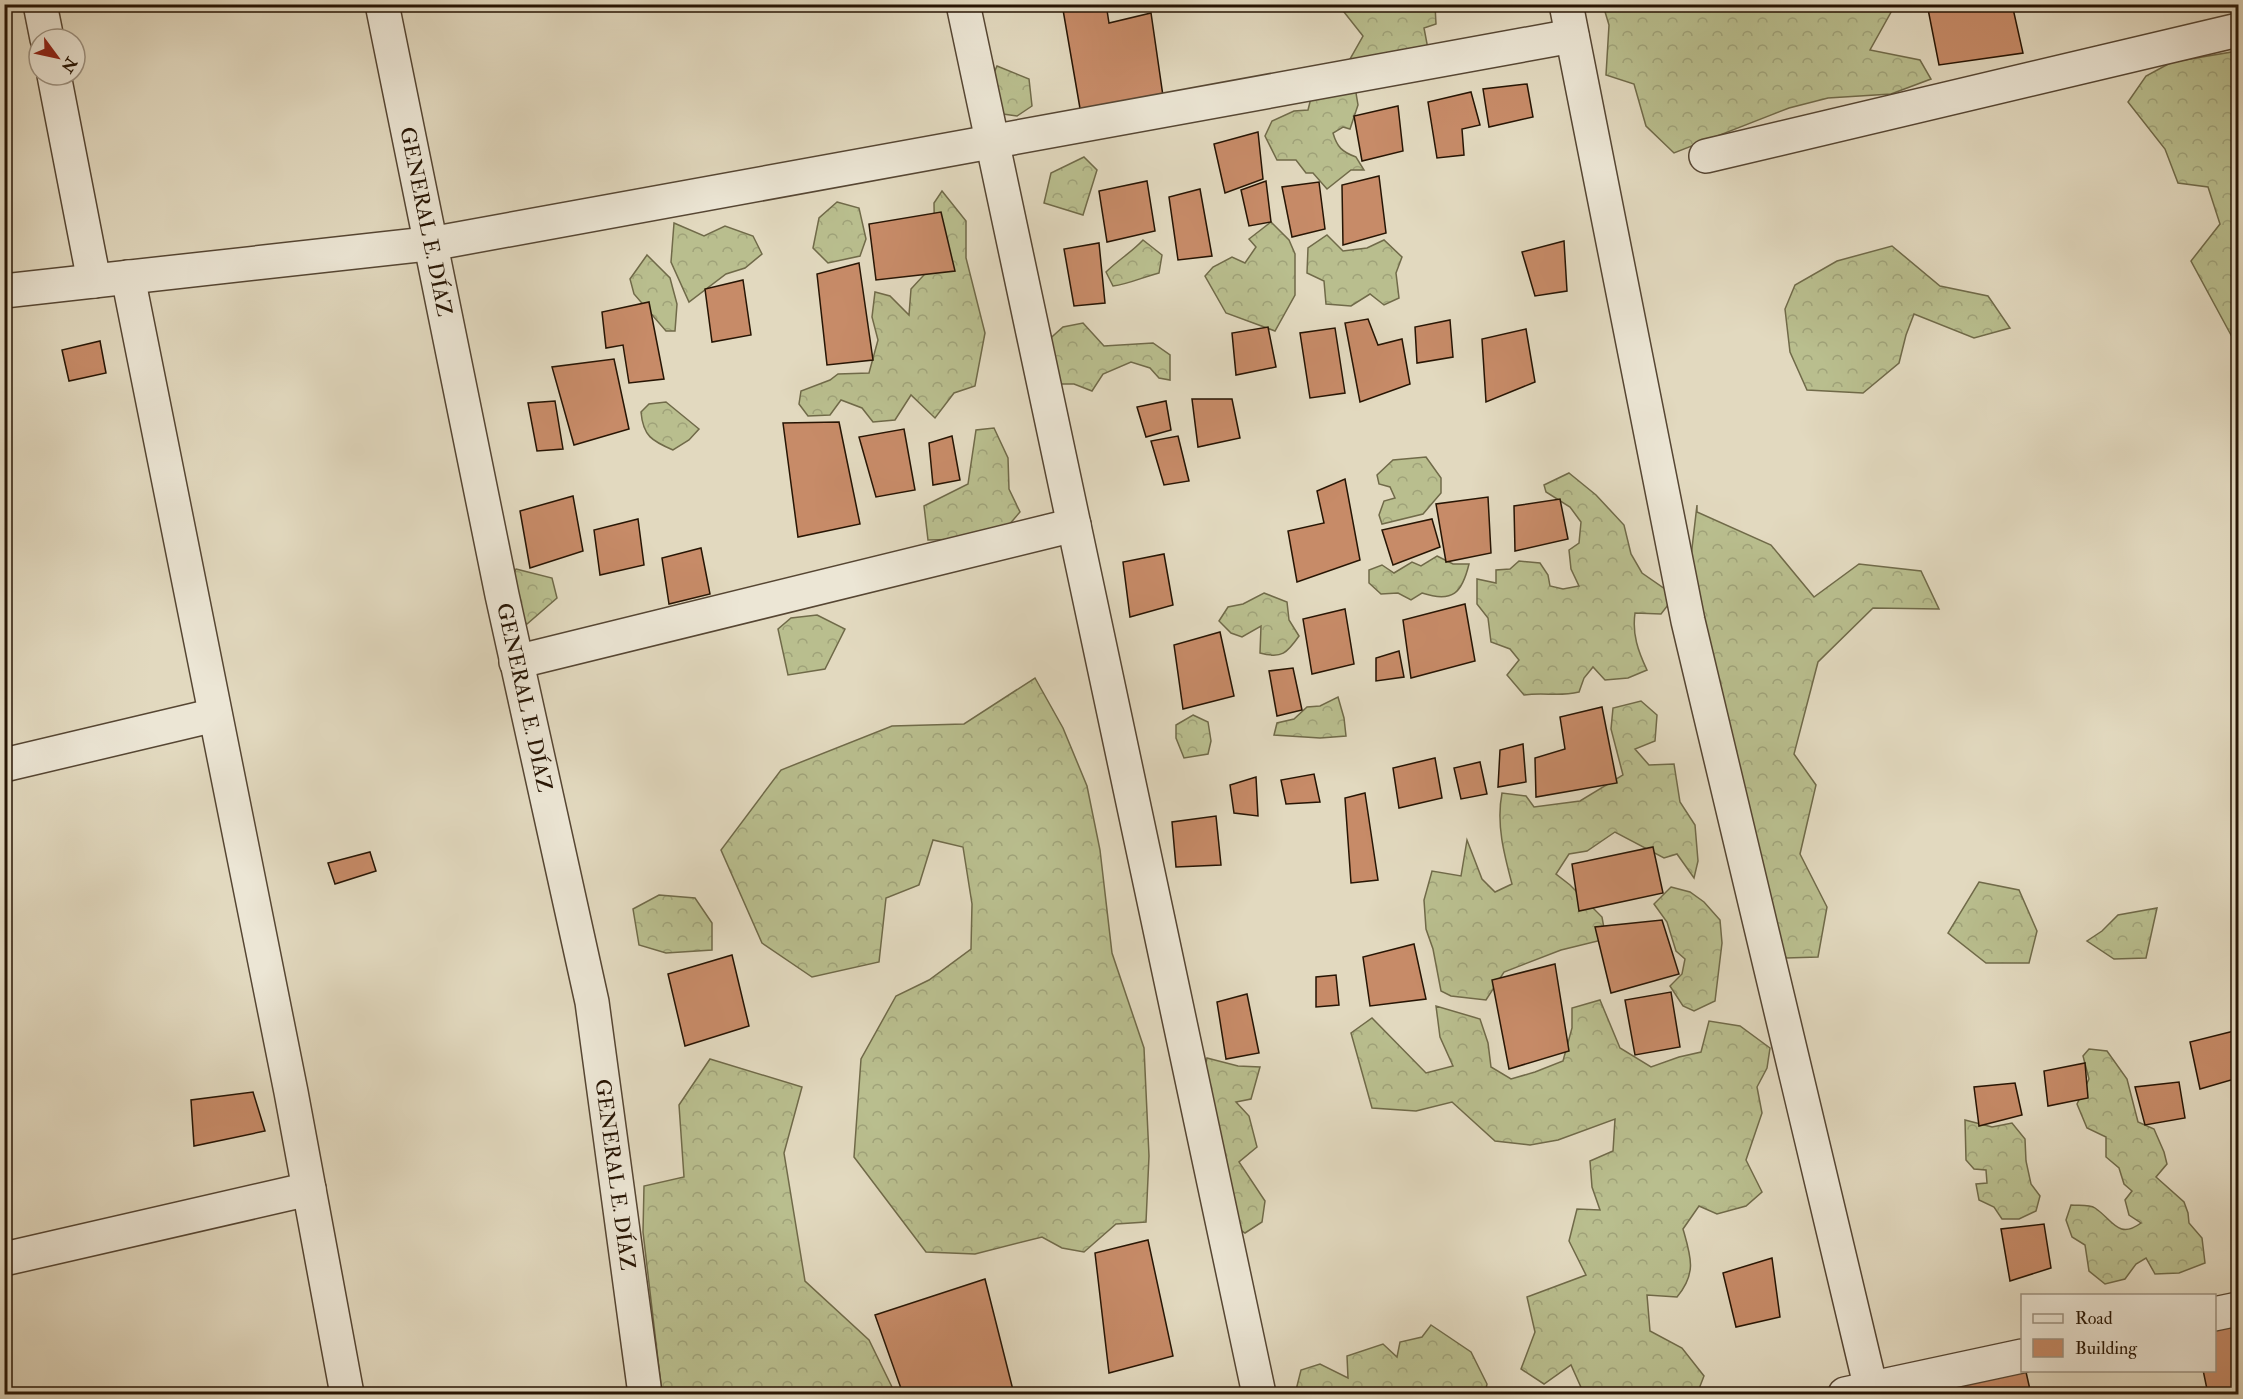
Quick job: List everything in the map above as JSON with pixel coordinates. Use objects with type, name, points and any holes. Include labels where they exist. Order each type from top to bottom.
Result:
[{"type":"street","points":[[40,4],[45,27]]},
{"type":"street","name":"GENERAL E. DÍAZ","points":[[382,4],[516,662],[592,1002],[645,1395]]},
{"type":"street","points":[[963,4],[1259,1395]]},
{"type":"street","points":[[1566,4],[1688,621],[1858,1392],[2021,1356]]},
{"type":"street","points":[[1706,156],[2238,30]]},
{"type":"street","points":[[4,291],[431,243],[1572,36]]},
{"type":"street","points":[[56,87],[94,281]]},
{"type":"street","points":[[128,277],[309,1189],[347,1395]]},
{"type":"street","points":[[516,662],[1074,525]]},
{"type":"street","points":[[4,765],[216,716]]},
{"type":"street","points":[[4,1259],[309,1189]]},
{"type":"street","points":[[2216,1314],[2238,1309]]},
{"type":"green space","points":[[1350,5],[1393,5],[1395,10],[1435,5],[1436,24],[1424,28],[1428,49],[1345,68],[1363,36],[1344,12]]},
{"type":"green space","points":[[1603,5],[1895,5],[1870,50],[1920,60],[1931,79],[1891,94],[1828,98],[1789,108],[1674,153],[1646,126],[1634,84],[1606,75],[1609,25]]},
{"type":"green space","points":[[2238,51],[2238,348],[2191,261],[2220,224],[2208,187],[2178,183],[2165,149],[2128,102],[2146,76],[2172,62]]},
{"type":"green space","points":[[997,66],[1029,79],[1032,106],[1017,116],[1003,114],[986,91]]},
{"type":"green space","points":[[1355,87],[1358,105],[1350,129],[1343,127],[1333,133],[1341,148],[1356,157],[1364,170],[1351,170],[1327,189],[1313,173],[1306,173],[1296,160],[1277,160],[1265,136],[1272,121],[1294,111],[1308,110],[1313,90]]},
{"type":"green space","points":[[1084,157],[1097,170],[1083,215],[1044,203],[1051,173]]},
{"type":"green space","points":[[942,191],[966,221],[966,258],[985,333],[975,386],[954,393],[935,418],[911,395],[895,420],[873,422],[862,408],[841,400],[830,415],[808,416],[799,404],[801,391],[830,380],[838,374],[869,373],[878,340],[872,317],[875,292],[890,296],[909,315],[911,289],[935,263],[934,203]]},
{"type":"green space","points":[[837,202],[859,208],[866,239],[860,256],[828,263],[813,248],[819,218]]},
{"type":"green space","points":[[1271,222],[1289,240],[1295,254],[1295,295],[1275,331],[1226,313],[1205,276],[1213,267],[1232,257],[1245,263],[1256,247],[1249,239]]},
{"type":"green space","points":[[674,223],[704,236],[725,226],[753,236],[762,254],[745,268],[726,274],[689,302],[671,262]]},
{"type":"green space","points":[[1327,235],[1343,251],[1367,248],[1384,240],[1402,257],[1396,273],[1399,298],[1384,305],[1370,294],[1351,306],[1326,304],[1324,281],[1307,273],[1308,248]]},
{"type":"green space","points":[[1143,240],[1162,255],[1159,273],[1113,286],[1106,272]]},
{"type":"green space","points":[[1892,246],[1940,286],[1988,296],[2010,328],[1974,338],[1914,314],[1899,363],[1863,393],[1807,390],[1790,352],[1785,309],[1795,285],[1837,261]]},
{"type":"green space","points":[[647,255],[670,278],[677,304],[675,331],[666,331],[634,294],[630,279]]},
{"type":"green space","points":[[1083,323],[1104,346],[1153,343],[1170,355],[1170,380],[1159,378],[1150,368],[1131,362],[1103,374],[1092,391],[1074,384],[1060,384],[1044,344],[1063,327]]},
{"type":"green space","points":[[666,402],[699,429],[689,440],[673,450],[650,437],[642,420],[641,412],[649,404]]},
{"type":"green space","points":[[994,428],[1008,458],[1009,489],[1020,512],[1001,534],[968,539],[928,540],[924,506],[968,484],[976,430]]},
{"type":"green space","points":[[1426,457],[1441,478],[1441,493],[1423,514],[1382,524],[1379,515],[1384,501],[1395,498],[1390,487],[1379,484],[1377,475],[1393,460]]},
{"type":"green space","points":[[1569,473],[1596,495],[1624,525],[1631,554],[1642,573],[1675,596],[1661,614],[1635,613],[1636,642],[1647,670],[1628,678],[1605,680],[1593,667],[1584,678],[1579,692],[1524,695],[1507,675],[1519,660],[1510,649],[1491,642],[1488,618],[1477,604],[1477,579],[1496,583],[1496,570],[1510,569],[1519,561],[1540,563],[1548,575],[1550,586],[1563,589],[1579,586],[1571,569],[1569,550],[1579,543],[1581,522],[1570,507],[1546,492],[1544,485]]},
{"type":"green space","points":[[1697,505],[1697,512],[1771,545],[1814,597],[1859,564],[1921,571],[1939,609],[1873,608],[1818,662],[1794,754],[1816,785],[1800,854],[1827,907],[1818,957],[1786,958],[1763,887],[1689,574]]},
{"type":"green space","points":[[1437,556],[1453,564],[1469,564],[1459,589],[1449,596],[1441,597],[1422,593],[1411,600],[1398,593],[1381,594],[1369,583],[1369,570],[1382,565],[1394,573],[1412,562],[1421,566]]},
{"type":"green space","points":[[516,569],[552,578],[557,598],[527,624],[513,613],[504,589]]},
{"type":"green space","points":[[1264,593],[1287,602],[1289,620],[1299,636],[1291,647],[1279,655],[1260,653],[1261,626],[1242,637],[1231,633],[1219,621],[1228,607],[1243,604]]},
{"type":"green space","points":[[817,615],[845,629],[825,669],[788,675],[778,629],[791,618]]},
{"type":"green space","points":[[1035,678],[1063,728],[1087,786],[1100,850],[1112,953],[1144,1048],[1149,1156],[1146,1222],[1116,1224],[1084,1252],[1062,1248],[1042,1237],[975,1254],[926,1252],[854,1157],[861,1059],[896,996],[929,980],[971,949],[972,904],[963,847],[933,840],[919,885],[886,898],[879,962],[812,977],[762,943],[721,850],[781,770],[892,726],[964,724]]},
{"type":"green space","points":[[1338,697],[1346,736],[1320,738],[1274,735],[1277,723],[1294,719],[1307,707],[1320,706]]},
{"type":"green space","points":[[1641,701],[1657,715],[1655,741],[1635,749],[1649,765],[1674,764],[1680,802],[1695,825],[1698,861],[1694,878],[1677,854],[1664,858],[1615,832],[1587,851],[1569,854],[1556,874],[1602,917],[1606,939],[1561,950],[1504,972],[1486,1000],[1451,996],[1441,991],[1433,949],[1426,929],[1424,900],[1432,871],[1461,876],[1467,840],[1482,879],[1495,892],[1512,884],[1500,828],[1502,793],[1526,796],[1534,807],[1580,801],[1623,775],[1611,729],[1613,708]]},
{"type":"green space","points":[[1193,715],[1208,722],[1211,741],[1208,754],[1184,758],[1176,738],[1176,725]]},
{"type":"green space","points":[[1979,882],[2019,890],[2037,931],[2029,963],[1986,963],[1948,933]]},
{"type":"green space","points":[[1671,887],[1690,892],[1704,902],[1720,920],[1722,943],[1715,1001],[1694,1011],[1683,1006],[1670,986],[1682,974],[1685,959],[1676,951],[1667,922],[1654,904]]},
{"type":"green space","points":[[659,895],[695,898],[712,923],[712,950],[666,953],[639,945],[633,909]]},
{"type":"green space","points":[[2157,908],[2146,958],[2114,959],[2087,941],[2102,931],[2118,915]]},
{"type":"green space","points":[[1600,1000],[1620,1048],[1651,1067],[1701,1052],[1709,1021],[1740,1026],[1770,1048],[1767,1068],[1757,1087],[1762,1113],[1746,1160],[1762,1192],[1746,1206],[1717,1214],[1699,1206],[1683,1229],[1690,1256],[1688,1280],[1677,1297],[1647,1295],[1650,1331],[1682,1348],[1704,1376],[1697,1394],[1584,1394],[1571,1365],[1544,1384],[1521,1369],[1535,1332],[1527,1297],[1586,1275],[1569,1241],[1577,1209],[1600,1210],[1592,1187],[1590,1161],[1613,1151],[1615,1119],[1558,1140],[1530,1145],[1495,1141],[1452,1102],[1416,1111],[1372,1108],[1351,1033],[1372,1018],[1426,1073],[1453,1066],[1440,1037],[1436,1006],[1480,1019],[1488,1043],[1491,1067],[1511,1079],[1563,1061],[1572,1028],[1572,1008]]},
{"type":"green space","points":[[2089,1049],[2107,1051],[2127,1079],[2138,1122],[2154,1129],[2164,1152],[2167,1164],[2156,1177],[2184,1202],[2189,1223],[2202,1238],[2205,1263],[2179,1273],[2155,1274],[2146,1258],[2136,1264],[2125,1279],[2105,1284],[2089,1271],[2085,1245],[2072,1237],[2066,1220],[2071,1205],[2093,1207],[2121,1229],[2127,1230],[2141,1223],[2129,1215],[2125,1200],[2132,1191],[2124,1184],[2119,1168],[2106,1157],[2106,1137],[2087,1128],[2077,1104],[2089,1079],[2083,1056]]},
{"type":"green space","points":[[1207,1058],[1238,1066],[1260,1067],[1251,1099],[1236,1102],[1249,1116],[1257,1147],[1239,1162],[1265,1201],[1262,1222],[1245,1233],[1232,1224],[1202,1079]]},
{"type":"green space","points":[[710,1059],[802,1087],[784,1153],[805,1281],[869,1340],[894,1394],[662,1394],[643,1232],[644,1186],[684,1177],[679,1105]]},
{"type":"green space","points":[[1965,1120],[1992,1127],[2012,1123],[2025,1139],[2026,1161],[2031,1184],[2040,1196],[2036,1211],[2019,1219],[2002,1219],[1994,1207],[1979,1200],[1976,1184],[1987,1183],[1986,1170],[1974,1169],[1966,1160]]},
{"type":"green space","points":[[1431,1325],[1471,1352],[1487,1384],[1485,1394],[1295,1394],[1301,1370],[1320,1364],[1348,1378],[1347,1356],[1383,1344],[1397,1357],[1400,1342],[1422,1337]]},
{"type":"building","points":[[1062,4],[1106,4],[1109,23],[1151,13],[1164,103],[1082,120]]},
{"type":"building","points":[[1927,4],[2012,4],[2023,53],[1939,65]]},
{"type":"building","points":[[1527,84],[1533,117],[1489,127],[1483,89]]},
{"type":"building","points":[[1471,92],[1480,125],[1462,129],[1464,155],[1437,158],[1428,102]]},
{"type":"building","points":[[1398,106],[1403,151],[1362,161],[1354,116]]},
{"type":"building","points":[[1258,132],[1263,179],[1225,193],[1214,144]]},
{"type":"building","points":[[1379,176],[1386,233],[1343,245],[1342,185]]},
{"type":"building","points":[[1147,181],[1155,231],[1107,242],[1099,191]]},
{"type":"building","points":[[1266,181],[1271,222],[1249,226],[1241,190]]},
{"type":"building","points":[[1319,182],[1325,229],[1292,237],[1282,187]]},
{"type":"building","points":[[1200,189],[1212,256],[1178,260],[1169,197]]},
{"type":"building","points":[[941,212],[955,271],[876,280],[869,224]]},
{"type":"building","points":[[1564,241],[1567,291],[1535,296],[1522,252]]},
{"type":"building","points":[[1099,243],[1105,303],[1074,306],[1064,249]]},
{"type":"building","points":[[859,263],[873,360],[827,365],[817,274]]},
{"type":"building","points":[[743,280],[751,335],[712,342],[705,289]]},
{"type":"building","points":[[649,302],[664,379],[629,383],[623,345],[606,348],[602,312]]},
{"type":"building","points":[[1368,319],[1378,345],[1402,339],[1410,384],[1360,402],[1345,323]]},
{"type":"building","points":[[1450,320],[1453,357],[1417,363],[1415,327]]},
{"type":"building","points":[[1268,327],[1276,367],[1236,375],[1232,333]]},
{"type":"building","points":[[1335,328],[1345,393],[1310,398],[1300,333]]},
{"type":"building","points":[[1526,329],[1535,382],[1486,402],[1482,339]]},
{"type":"building","points":[[100,341],[106,373],[69,381],[62,350]]},
{"type":"building","points":[[614,359],[629,429],[574,445],[552,367]]},
{"type":"building","points":[[1192,399],[1232,399],[1240,438],[1198,447]]},
{"type":"building","points":[[555,401],[563,449],[537,451],[528,403]]},
{"type":"building","points":[[1166,401],[1171,430],[1146,437],[1137,407]]},
{"type":"building","points":[[839,422],[860,524],[798,537],[783,423]]},
{"type":"building","points":[[904,429],[915,490],[876,497],[859,437]]},
{"type":"building","points":[[952,436],[960,480],[933,485],[929,443]]},
{"type":"building","points":[[1178,436],[1189,481],[1164,485],[1151,441]]},
{"type":"building","points":[[1345,479],[1360,560],[1297,582],[1288,531],[1324,523],[1317,491]]},
{"type":"building","points":[[573,496],[583,551],[530,568],[520,511]]},
{"type":"building","points":[[1488,497],[1491,553],[1446,562],[1436,504]]},
{"type":"building","points":[[1560,499],[1568,539],[1515,551],[1514,506]]},
{"type":"building","points":[[638,519],[644,565],[600,575],[594,530]]},
{"type":"building","points":[[1432,519],[1440,547],[1393,565],[1382,530]]},
{"type":"building","points":[[701,548],[710,594],[669,604],[662,558]]},
{"type":"building","points":[[1164,554],[1173,605],[1130,617],[1123,562]]},
{"type":"building","points":[[1465,604],[1475,661],[1411,678],[1403,620]]},
{"type":"building","points":[[1345,609],[1354,664],[1312,674],[1303,619]]},
{"type":"building","points":[[1220,632],[1234,696],[1183,709],[1174,645]]},
{"type":"building","points":[[1399,651],[1404,677],[1376,681],[1376,658]]},
{"type":"building","points":[[1293,668],[1302,710],[1277,716],[1269,671]]},
{"type":"building","points":[[1602,707],[1617,783],[1536,797],[1535,758],[1565,749],[1560,717]]},
{"type":"building","points":[[1523,744],[1526,782],[1498,787],[1500,750]]},
{"type":"building","points":[[1435,758],[1442,798],[1399,808],[1393,768]]},
{"type":"building","points":[[1480,762],[1487,794],[1461,799],[1454,768]]},
{"type":"building","points":[[1314,774],[1320,802],[1286,804],[1281,780]]},
{"type":"building","points":[[1256,777],[1258,816],[1234,813],[1230,785]]},
{"type":"building","points":[[1365,793],[1378,880],[1351,883],[1345,798]]},
{"type":"building","points":[[1216,816],[1221,865],[1176,867],[1172,822]]},
{"type":"building","points":[[1653,847],[1663,893],[1579,911],[1572,864]]},
{"type":"building","points":[[370,852],[376,871],[335,884],[328,863]]},
{"type":"building","points":[[1662,920],[1679,974],[1611,993],[1595,927]]},
{"type":"building","points":[[1414,944],[1426,999],[1370,1006],[1363,957]]},
{"type":"building","points":[[732,955],[749,1026],[685,1046],[668,974]]},
{"type":"building","points":[[1555,964],[1569,1051],[1509,1069],[1492,980]]},
{"type":"building","points":[[1336,975],[1339,1005],[1316,1007],[1316,977]]},
{"type":"building","points":[[1671,992],[1680,1047],[1635,1055],[1625,1000]]},
{"type":"building","points":[[1247,994],[1259,1053],[1226,1059],[1217,1002]]},
{"type":"building","points":[[2238,1030],[2238,1078],[2200,1089],[2190,1042]]},
{"type":"building","points":[[2085,1063],[2088,1098],[2048,1106],[2044,1071]]},
{"type":"building","points":[[2179,1082],[2185,1118],[2145,1125],[2135,1087]]},
{"type":"building","points":[[2015,1083],[2022,1115],[1979,1126],[1974,1087]]},
{"type":"building","points":[[253,1092],[265,1131],[194,1146],[191,1100]]},
{"type":"building","points":[[2044,1224],[2051,1268],[2010,1281],[2001,1229]]},
{"type":"building","points":[[1148,1240],[1173,1356],[1109,1373],[1095,1253]]},
{"type":"building","points":[[1772,1258],[1780,1317],[1736,1327],[1723,1273]]},
{"type":"building","points":[[985,1279],[1014,1394],[903,1394],[875,1315]]},
{"type":"building","points":[[2238,1323],[2238,1394],[2208,1394],[2203,1372],[2216,1372],[2216,1327]]},
{"type":"building","points":[[2026,1372],[2031,1394],[1962,1394],[1958,1381]]}]
